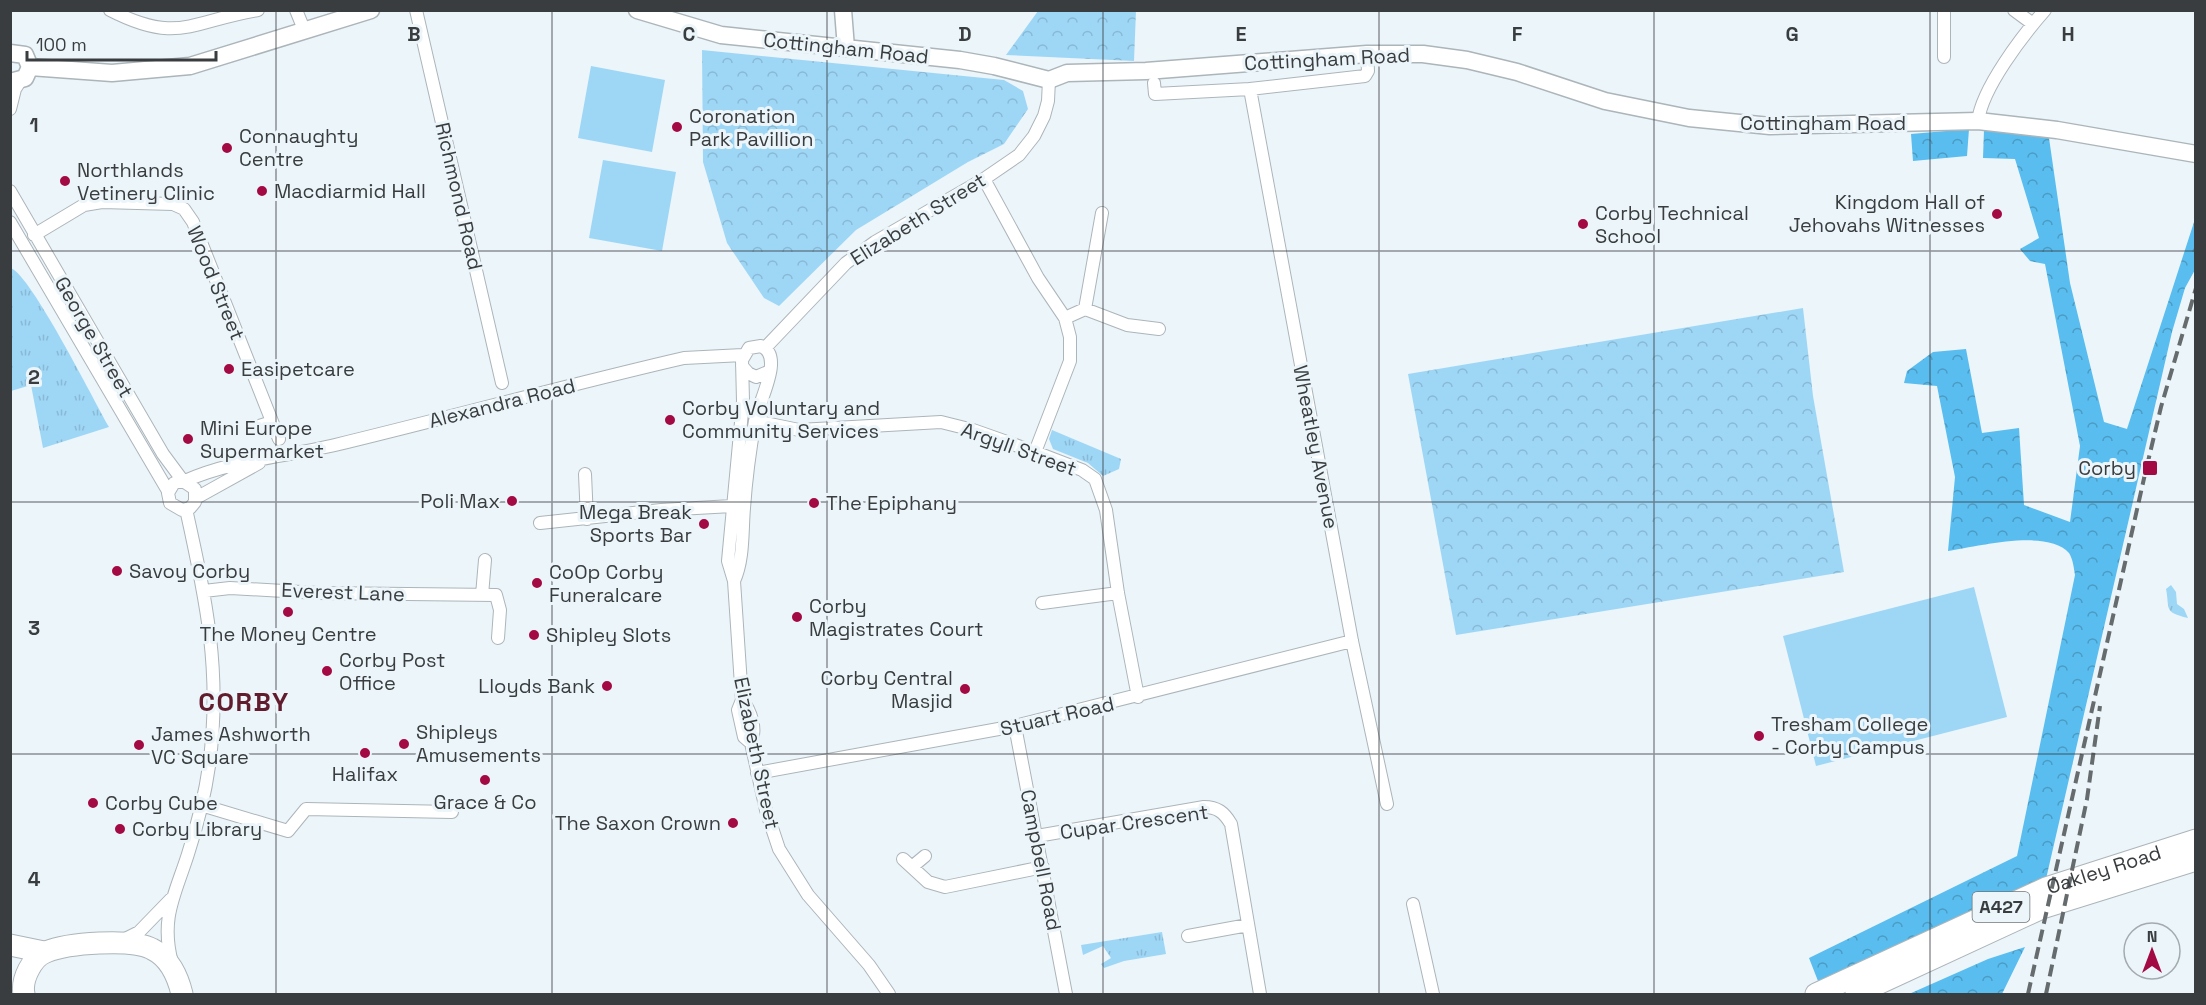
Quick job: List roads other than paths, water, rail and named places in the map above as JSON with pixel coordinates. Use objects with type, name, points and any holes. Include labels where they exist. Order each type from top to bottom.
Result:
[{"type":"highway","name":"Oakley Road","points":[[1815,994],[2046,888],[2196,840]]},
{"type":"highway","name":"Oakley Road","points":[[1856,994],[2042,908],[2196,860]]},
{"type":"highway","points":[[10,945],[44,952],[116,942],[152,949],[181,987]]},
{"type":"highway","points":[[24,992],[26,975],[34,960],[44,952]]},
{"type":"highway","points":[[10,972],[24,992]]},
{"type":"street","points":[[110,10],[135,23],[156,29],[179,30],[254,11]]},
{"type":"street","points":[[296,10],[305,32]]},
{"type":"street","points":[[20,77],[112,73],[190,66],[371,10]]},
{"type":"street","name":"Richmond Road","points":[[416,10],[502,382]]},
{"type":"street","name":"Cottingham Road","points":[[637,10],[721,35],[994,66],[1049,80],[1067,73],[1146,71],[1367,54],[1423,54],[1467,60],[1517,72],[1605,101],[1677,116],[1731,123],[1770,126],[1978,121],[2069,132],[2196,154]]},
{"type":"street","points":[[843,10],[846,48]]},
{"type":"street","points":[[2014,10],[2033,24]]},
{"type":"street","points":[[1978,121],[1979,110],[1993,84],[2045,10]]},
{"type":"street","points":[[1942,11],[1944,57]]},
{"type":"street","points":[[10,109],[25,55],[11,52]]},
{"type":"street","points":[[1154,83],[1155,94],[1250,89],[1365,76],[1368,71],[1367,54]]},
{"type":"street","name":"Elizabeth Street","points":[[765,348],[846,263],[875,242],[984,179],[1019,154],[1034,136],[1048,101],[1049,80]]},
{"type":"street","name":"Wheatley Avenue","points":[[1250,89],[1352,640],[1388,804]]},
{"type":"street","points":[[984,179],[1038,278],[1065,318],[1070,337],[1070,360],[1035,452]]},
{"type":"street","name":"George Street","points":[[10,191],[163,454],[184,481],[193,486],[196,498]]},
{"type":"street","name":"Wood Street","points":[[34,235],[84,206],[102,202],[160,202],[184,210],[194,222],[279,439]]},
{"type":"street","points":[[1085,309],[1102,213]]},
{"type":"street","name":"George Street","points":[[10,222],[103,375],[168,491],[168,498],[173,507],[186,509]]},
{"type":"street","points":[[1065,318],[1085,309]]},
{"type":"street","points":[[1085,309],[1127,330],[1159,329]]},
{"type":"street","points":[[752,346],[765,348],[772,356],[770,371],[756,377],[748,373],[742,360],[752,346]]},
{"type":"street","name":"Alexandra Road","points":[[184,481],[205,472],[238,463],[262,461],[684,358],[742,360]]},
{"type":"street","name":"Elizabeth Street","points":[[742,360],[743,401],[728,561],[734,581],[742,699],[738,710],[744,737],[751,742],[766,810],[779,849],[792,873],[834,928],[874,971],[889,994]]},
{"type":"street","name":"Elizabeth Street","points":[[734,581],[740,569],[755,420],[770,371]]},
{"type":"street","name":"Argyll Street","points":[[755,420],[799,430],[941,422],[973,430],[1035,452],[1082,470],[1095,479],[1106,510],[1118,593],[1138,697]]},
{"type":"street","points":[[256,428],[272,422]]},
{"type":"street","name":"Alexandra Road","points":[[196,498],[262,461]]},
{"type":"street","points":[[585,474],[588,519]]},
{"type":"street","points":[[168,491],[174,483],[184,481]]},
{"type":"street","points":[[181,987],[167,925],[171,899],[188,854],[201,805],[209,764],[215,684],[212,639],[186,509],[193,506],[196,498]]},
{"type":"street","points":[[540,523],[661,510],[732,506]]},
{"type":"street","points":[[485,560],[482,595],[496,596],[500,610],[498,638]]},
{"type":"street","name":"Everest Lane","points":[[204,591],[230,588],[482,595]]},
{"type":"street","points":[[1042,603],[1118,593]]},
{"type":"street","name":"Stuart Road","points":[[757,773],[1015,726],[1138,697],[1352,640]]},
{"type":"street","name":"Campbell Road","points":[[1015,726],[1066,994]]},
{"type":"street","points":[[201,805],[288,831],[306,809],[452,812]]},
{"type":"street","name":"Cupar Crescent","points":[[1037,836],[1214,807],[1226,816],[1231,824],[1260,994]]},
{"type":"street","points":[[924,856],[908,863],[928,882],[945,887],[1043,867]]},
{"type":"street","points":[[116,942],[139,932],[171,899]]},
{"type":"street","points":[[1413,904],[1433,994]]},
{"type":"street","points":[[1188,936],[1248,925]]},
{"type":"railway","points":[[2028,994],[2145,474],[2161,407],[2196,288]]},
{"type":"railway","points":[[2046,994],[2087,799],[2100,706]]},
{"type":"place","name":"Coronation Park Pavillion","points":[[677,127]]},
{"type":"place","name":"Connaughty Centre","points":[[227,148]]},
{"type":"place","name":"Northlands Vetinery Clinic","points":[[65,181]]},
{"type":"place","name":"Macdiarmid Hall","points":[[262,191]]},
{"type":"place","name":"Kingdom Hall of Jehovahs Witnesses","points":[[1997,214]]},
{"type":"place","name":"Corby Technical School","points":[[1583,224]]},
{"type":"place","name":"Easipetcare","points":[[229,369]]},
{"type":"place","name":"Corby Voluntary and Community Services","points":[[670,420]]},
{"type":"place","name":"Mini Europe Supermarket","points":[[188,439]]},
{"type":"place","name":"Corby","points":[[2150,468]]},
{"type":"place","name":"Poli Max","points":[[512,501]]},
{"type":"place","name":"The Epiphany","points":[[814,503]]},
{"type":"place","name":"Mega Break Sports Bar","points":[[704,524]]},
{"type":"place","name":"Savoy Corby","points":[[117,571]]},
{"type":"place","name":"CoOp Corby Funeralcare","points":[[537,583]]},
{"type":"place","name":"The Money Centre","points":[[288,612]]},
{"type":"place","name":"Corby Magistrates Court","points":[[797,617]]},
{"type":"place","name":"Shipley Slots","points":[[534,635]]},
{"type":"place","name":"Corby Post Office","points":[[327,671]]},
{"type":"place","name":"Lloyds Bank","points":[[607,686]]},
{"type":"place","name":"Corby Central Masjid","points":[[965,689]]},
{"type":"place","name":"Tresham College - Corby Campus","points":[[1759,736]]},
{"type":"place","name":"Shipleys Amusements","points":[[404,744]]},
{"type":"place","name":"James Ashworth VC Square","points":[[139,745]]},
{"type":"place","name":"Halifax","points":[[365,753]]},
{"type":"place","name":"Grace & Co","points":[[485,780]]},
{"type":"place","name":"Corby Cube","points":[[93,803]]},
{"type":"place","name":"The Saxon Crown","points":[[733,823]]},
{"type":"place","name":"Corby Library","points":[[120,829]]},
{"type":"district","name":"CORBY","points":[[244,702]]}]
